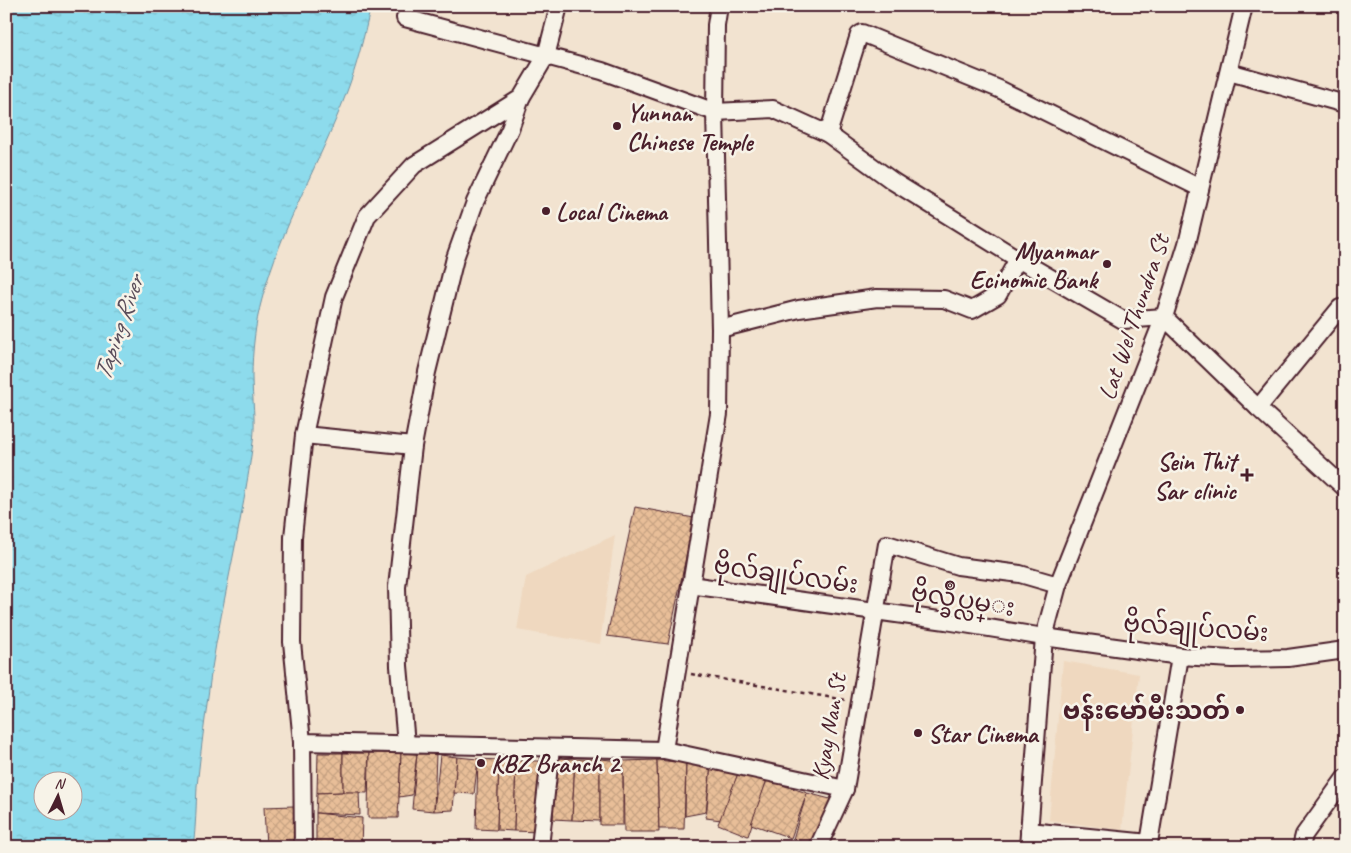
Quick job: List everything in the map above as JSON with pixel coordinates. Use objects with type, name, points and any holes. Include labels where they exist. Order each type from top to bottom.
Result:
[{"type":"street","points":[[406,744],[399,666],[397,588],[413,446],[427,372],[455,258],[476,202],[510,129],[521,98],[546,56],[559,6]]},
{"type":"street","points":[[664,750],[719,414],[720,329],[714,112],[716,25],[719,6]]},
{"type":"street","name":"Lat Wel Thundra St","points":[[1028,839],[1044,637],[1058,585],[1164,317],[1187,244],[1244,6]]},
{"type":"street","points":[[405,18],[602,72],[714,112],[772,109],[828,134],[894,182],[1018,259],[1123,320],[1164,317],[1258,408],[1345,488]]},
{"type":"street","points":[[828,134],[859,35],[862,33],[999,89],[1200,188]]},
{"type":"street","points":[[1229,72],[1345,104]]},
{"type":"street","points":[[303,847],[302,742],[292,642],[293,537],[304,435],[334,297],[368,216],[414,164],[521,98]]},
{"type":"street","points":[[720,329],[799,309],[877,298],[944,299],[972,310],[998,294],[1018,259]]},
{"type":"street","points":[[1258,408],[1340,308],[1345,309]]},
{"type":"street","points":[[304,435],[413,446]]},
{"type":"street","name":"Kyay Nan St","points":[[818,847],[845,789],[858,702],[886,544],[958,566],[1020,574],[1058,585]]},
{"type":"street","name":"ဗိုလ်ချုပ်လမ်း","points":[[690,585],[874,611]]},
{"type":"street","name":"ဗိုလ္ခ်ဳပ္လမ္း","points":[[874,611],[946,620],[1044,637]]},
{"type":"street","name":"ဗိုလ်ချုပ်လမ်း","points":[[1044,637],[1180,656],[1232,659],[1288,658],[1345,650]]},
{"type":"street","points":[[1028,839],[1149,843],[1180,656]]},
{"type":"street","points":[[302,742],[664,750],[845,789]]},
{"type":"street","points":[[540,847],[551,748]]},
{"type":"street","points":[[1301,847],[1304,835],[1345,778]]},
{"type":"path","points":[[677,671],[858,702]]},
{"type":"shaded area","points":[[615,535],[600,644],[517,630],[526,577]]},
{"type":"shaded area","points":[[1063,661],[1139,674],[1122,830],[1049,820]]},
{"type":"water","name":"Taping River","points":[[6,6],[371,6],[350,83],[336,120],[279,246],[257,318],[252,367],[253,442],[211,674],[197,786],[193,847],[6,847]]},
{"type":"building","points":[[635,507],[694,518],[668,644],[607,636]]},
{"type":"building","points":[[318,753],[343,753],[343,792],[317,793]]},
{"type":"building","points":[[343,753],[369,753],[367,793],[343,792]]},
{"type":"building","points":[[369,753],[401,753],[398,818],[368,818]]},
{"type":"building","points":[[401,753],[417,754],[412,795],[399,797]]},
{"type":"building","points":[[436,753],[434,811],[412,809],[417,754]]},
{"type":"building","points":[[440,755],[457,757],[453,810],[434,811]]},
{"type":"building","points":[[457,757],[478,759],[474,794],[454,793]]},
{"type":"building","points":[[557,758],[575,759],[572,820],[553,819]]},
{"type":"building","points":[[478,759],[499,760],[497,830],[476,829]]},
{"type":"building","points":[[575,759],[600,759],[600,821],[572,820]]},
{"type":"building","points":[[600,759],[623,761],[623,825],[600,825]]},
{"type":"building","points":[[499,760],[516,761],[514,831],[497,830]]},
{"type":"building","points":[[657,760],[659,832],[624,832],[623,761]]},
{"type":"building","points":[[657,760],[686,763],[684,829],[659,829]]},
{"type":"building","points":[[516,761],[542,761],[540,832],[514,831]]},
{"type":"building","points":[[686,763],[711,765],[706,812],[685,816]]},
{"type":"building","points":[[711,765],[739,771],[721,820],[706,818]]},
{"type":"building","points":[[739,771],[767,780],[748,836],[718,824]]},
{"type":"building","points":[[767,780],[807,793],[791,838],[751,824]]},
{"type":"building","points":[[359,792],[360,815],[316,813],[317,793]]},
{"type":"building","points":[[807,793],[834,800],[814,847],[793,839]]},
{"type":"building","points":[[294,806],[296,847],[266,847],[264,807]]},
{"type":"building","points":[[316,813],[362,818],[361,847],[316,847]]},
{"type":"place","name":"Yunnan Chinese Temple","points":[[617,126]]},
{"type":"place","name":"Local Cinema","points":[[546,211]]},
{"type":"place","name":"Myanmar Ecinomic Bank","points":[[1107,264]]},
{"type":"place","name":"Sein Thit Sar clinic","points":[[1247,475]]},
{"type":"place","name":"ဗန်းမော်မီးသတ်","points":[[1240,710]]},
{"type":"place","name":"Star Cinema","points":[[918,733]]},
{"type":"place","name":"KBZ Branch 2","points":[[481,763]]}]
